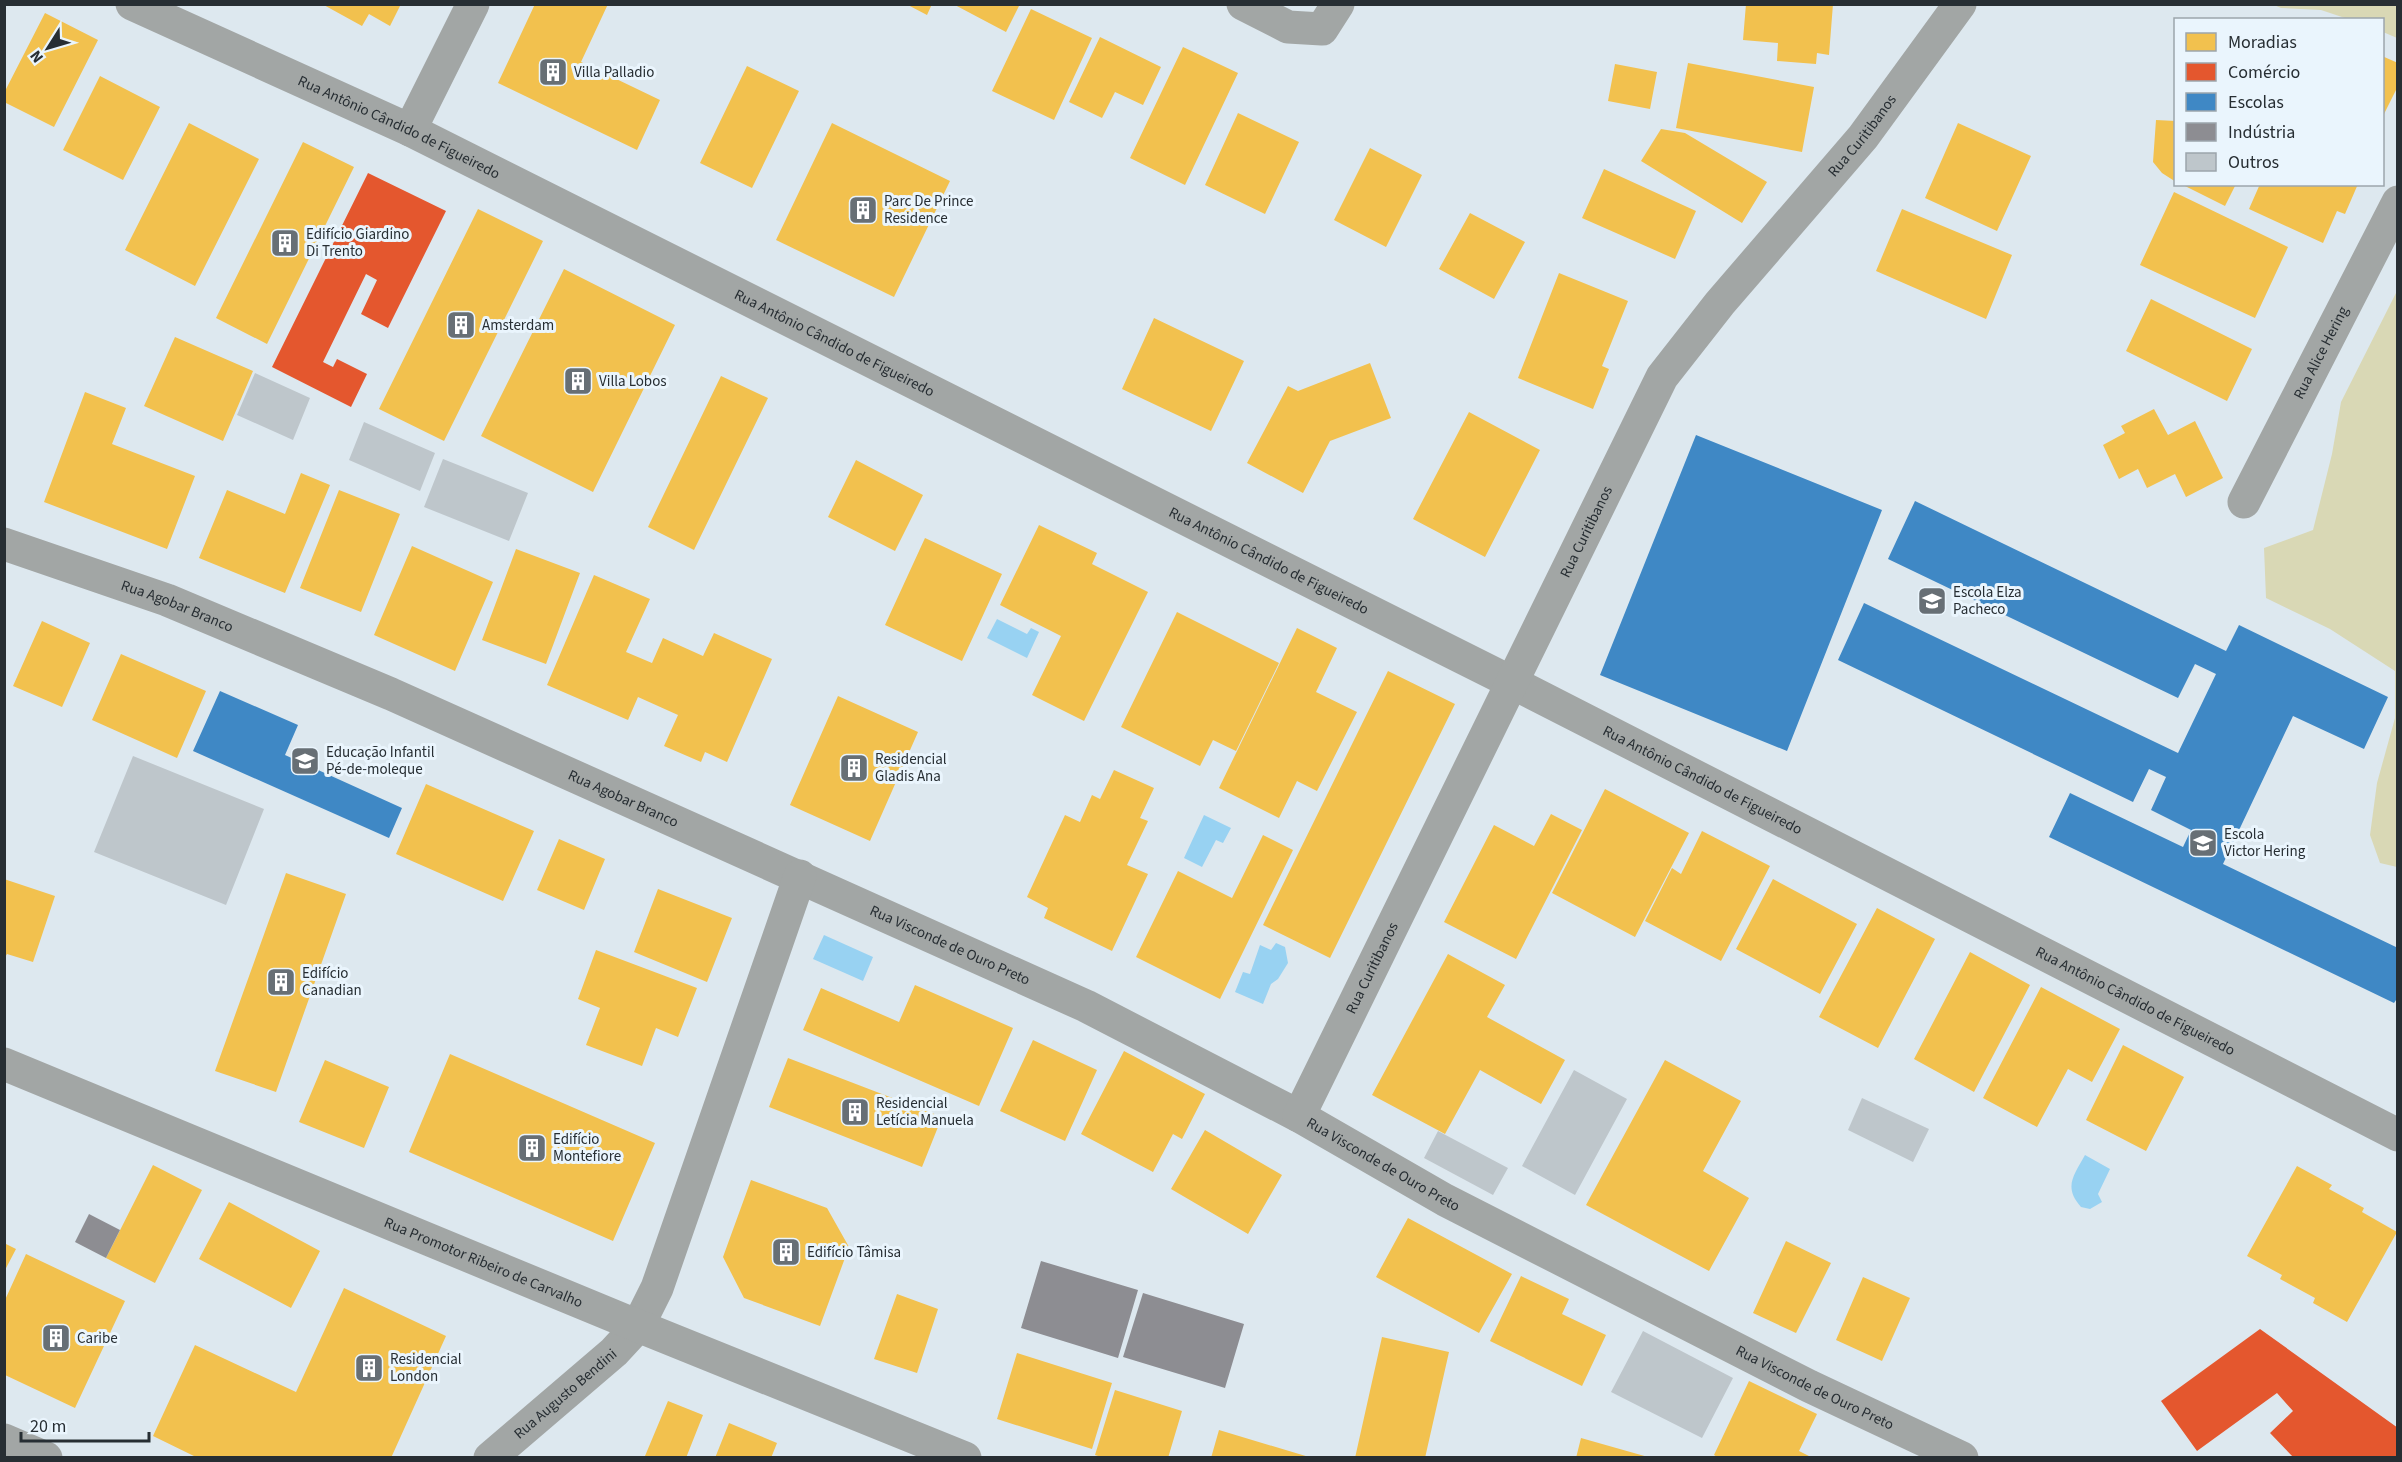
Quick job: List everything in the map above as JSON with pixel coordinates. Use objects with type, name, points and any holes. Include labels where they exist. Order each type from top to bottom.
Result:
[{"type":"street","name":"Rua Antônio Cândido de Figueiredo","points":[[132,4],[410,130],[1513,683],[2397,1135]]},
{"type":"street","points":[[410,130],[473,4]]},
{"type":"street","points":[[1243,4],[1288,27],[1330,16]]},
{"type":"street","name":"Rua Curitibanos","points":[[1299,1116],[1662,377],[1720,303],[1863,137],[1960,4]]},
{"type":"street","name":"Rua Alice Hering","points":[[2244,502],[2397,202]]},
{"type":"street","name":"Rua Agobar Branco","points":[[4,544],[167,600],[391,693],[801,876]]},
{"type":"street","points":[[638,1326],[657,1288],[801,876]]},
{"type":"street","name":"Rua Visconde de Ouro Preto","points":[[801,876],[1086,1005],[1299,1116],[1456,1205],[1809,1386],[1962,1458]]},
{"type":"street","name":"Rua Promotor Ribeiro de Carvalho","points":[[4,1064],[638,1326],[965,1458]]},
{"type":"street","name":"Rua Augusto Bendini","points":[[490,1458],[614,1352],[638,1326]]},
{"type":"street","points":[[4,1440],[46,1458]]},
{"type":"green space","points":[[2274,5],[2397,5],[2397,38],[2384,32],[2384,18],[2345,18],[2321,10],[2281,8]]},
{"type":"green space","points":[[2397,291],[2397,867],[2380,863],[2370,835],[2377,783],[2395,718],[2395,671],[2330,629],[2266,598],[2264,548],[2313,530],[2332,454],[2341,402]]},
{"type":"water","points":[[997,619],[1027,634],[1031,628],[1039,632],[1027,658],[987,638]]},
{"type":"water","points":[[1204,815],[1231,828],[1223,843],[1216,840],[1202,867],[1184,858]]},
{"type":"water","points":[[824,935],[873,957],[863,981],[813,959]]},
{"type":"water","points":[[1276,943],[1285,947],[1288,963],[1278,979],[1271,984],[1263,1004],[1235,992],[1243,972],[1250,974],[1260,945],[1271,950]]},
{"type":"water","points":[[2085,1155],[2110,1169],[2098,1194],[2102,1202],[2090,1209],[2081,1207],[2071,1187],[2074,1175]]},
{"type":"building: Moradias","points":[[322,4],[401,4],[390,26],[369,14],[362,26]]},
{"type":"building: Moradias","name":"Villa Palladio","points":[[535,4],[608,4],[581,62],[660,100],[637,150],[498,83]]},
{"type":"building: Moradias","points":[[906,4],[932,4],[927,15]]},
{"type":"building: Moradias","points":[[953,4],[1020,4],[1006,32]]},
{"type":"building: Moradias","points":[[1746,4],[1833,4],[1829,55],[1817,53],[1816,64],[1777,61],[1778,43],[1743,40]]},
{"type":"building: Moradias","points":[[1031,9],[1092,38],[1054,120],[992,91]]},
{"type":"building: Moradias","points":[[45,13],[98,40],[54,127],[4,102],[4,93]]},
{"type":"building: Moradias","points":[[1100,37],[1161,67],[1143,105],[1115,92],[1102,118],[1069,102]]},
{"type":"building: Moradias","points":[[1183,47],[1238,73],[1185,185],[1130,158]]},
{"type":"building: Moradias","points":[[2384,57],[2398,63],[2398,86],[2384,114]]},
{"type":"building: Moradias","points":[[1688,63],[1814,87],[1802,152],[1676,128]]},
{"type":"building: Moradias","points":[[1615,64],[1657,72],[1650,109],[1608,101]]},
{"type":"building: Moradias","points":[[747,66],[799,91],[752,188],[700,163]]},
{"type":"building: Moradias","points":[[100,76],[160,107],[123,180],[63,150]]},
{"type":"building: Moradias","points":[[1238,113],[1299,142],[1265,214],[1205,185]]},
{"type":"building: Moradias","points":[[2156,120],[2174,121],[2174,181],[2162,173],[2153,162]]},
{"type":"building: Moradias","points":[[189,123],[259,159],[195,286],[125,250]]},
{"type":"building: Moradias","name":"Parc De Prince Residence","points":[[832,123],[950,181],[894,297],[776,240]]},
{"type":"building: Moradias","points":[[1958,123],[2031,156],[1997,231],[1925,198]]},
{"type":"building: Moradias","points":[[1661,129],[1685,133],[1767,182],[1742,223],[1641,161]]},
{"type":"building: Moradias","name":"Edifício Giardino Di Trento","points":[[303,142],[354,167],[267,344],[216,318]]},
{"type":"building: Moradias","points":[[1370,148],[1422,175],[1386,247],[1334,220]]},
{"type":"building: Moradias","points":[[1604,169],[1696,211],[1675,259],[1582,218]]},
{"type":"building: Moradias","points":[[2185,186],[2235,186],[2225,206]]},
{"type":"building: Moradias","points":[[2259,186],[2357,186],[2345,214],[2337,211],[2323,243],[2249,209]]},
{"type":"building: Moradias","points":[[2174,192],[2288,247],[2255,318],[2140,265]]},
{"type":"building: Moradias","name":"Amsterdam","points":[[478,209],[543,241],[444,441],[379,409]]},
{"type":"building: Moradias","points":[[1902,209],[2012,255],[1986,319],[1876,271]]},
{"type":"building: Moradias","points":[[1470,213],[1525,242],[1494,299],[1439,269]]},
{"type":"building: Moradias","name":"Villa Lobos","points":[[564,269],[675,325],[593,492],[481,436]]},
{"type":"building: Moradias","points":[[1559,273],[1628,301],[1602,366],[1609,369],[1593,409],[1518,378]]},
{"type":"building: Moradias","points":[[2151,299],[2252,349],[2227,401],[2126,351]]},
{"type":"building: Moradias","points":[[1154,318],[1244,361],[1211,431],[1122,389]]},
{"type":"building: Moradias","points":[[175,337],[253,371],[223,441],[144,406]]},
{"type":"building: Moradias","points":[[1370,363],[1391,418],[1330,441],[1303,493],[1247,463],[1288,386],[1298,391]]},
{"type":"building: Moradias","points":[[721,376],[768,398],[694,550],[648,527]]},
{"type":"building: Moradias","points":[[85,392],[126,408],[112,444],[195,476],[167,549],[44,502]]},
{"type":"building: Moradias","points":[[2154,409],[2168,435],[2195,421],[2223,478],[2186,497],[2175,474],[2147,488],[2138,469],[2119,479],[2103,445],[2125,433],[2121,426]]},
{"type":"building: Moradias","points":[[1469,412],[1540,450],[1485,557],[1413,519]]},
{"type":"building: Moradias","points":[[856,460],[923,495],[895,551],[828,517]]},
{"type":"building: Moradias","points":[[301,473],[330,485],[285,593],[199,558],[227,490],[285,514]]},
{"type":"building: Moradias","points":[[339,490],[400,514],[361,612],[300,588]]},
{"type":"building: Moradias","points":[[1039,525],[1097,553],[1092,564],[1148,592],[1084,721],[1032,695],[1061,636],[1000,605]]},
{"type":"building: Moradias","points":[[925,538],[1002,574],[962,661],[885,625]]},
{"type":"building: Moradias","points":[[412,546],[493,582],[455,671],[374,635]]},
{"type":"building: Moradias","points":[[516,549],[580,573],[546,664],[482,640]]},
{"type":"building: Moradias","points":[[594,575],[650,599],[626,652],[652,663],[663,638],[703,656],[714,633],[772,659],[727,762],[705,752],[701,762],[664,746],[678,715],[638,697],[628,720],[547,685]]},
{"type":"building: Moradias","points":[[1177,612],[1279,663],[1236,751],[1213,740],[1200,766],[1121,727]]},
{"type":"building: Moradias","points":[[42,621],[90,643],[62,707],[13,686]]},
{"type":"building: Moradias","points":[[1297,628],[1337,648],[1316,692],[1357,712],[1317,791],[1297,781],[1279,818],[1219,788]]},
{"type":"building: Moradias","points":[[121,654],[206,691],[177,758],[92,720]]},
{"type":"building: Moradias","points":[[1388,671],[1455,704],[1330,958],[1263,925]]},
{"type":"building: Moradias","name":"Residencial Gladis Ana","points":[[838,696],[918,732],[870,841],[790,805]]},
{"type":"building: Moradias","points":[[1114,770],[1154,788],[1140,818],[1148,821],[1127,865],[1148,874],[1112,951],[1044,918],[1048,908],[1027,897],[1065,815],[1080,822],[1092,795],[1100,799]]},
{"type":"building: Moradias","points":[[426,784],[534,831],[503,901],[396,854]]},
{"type":"building: Moradias","points":[[1605,789],[1689,833],[1635,937],[1552,893]]},
{"type":"building: Moradias","points":[[1551,814],[1582,830],[1516,959],[1444,922],[1494,825],[1534,846]]},
{"type":"building: Moradias","points":[[1702,831],[1770,866],[1721,961],[1645,921],[1672,868],[1681,874]]},
{"type":"building: Moradias","points":[[1263,835],[1293,850],[1220,999],[1136,957],[1178,871],[1232,898]]},
{"type":"building: Moradias","points":[[559,839],[605,859],[584,910],[537,890]]},
{"type":"building: Moradias","name":"Edifício Canadian","points":[[286,873],[346,894],[276,1092],[215,1071]]},
{"type":"building: Moradias","points":[[4,879],[55,896],[33,962],[7,954],[4,959]]},
{"type":"building: Moradias","points":[[1773,879],[1857,924],[1820,994],[1736,949]]},
{"type":"building: Moradias","points":[[658,889],[732,918],[707,982],[634,952]]},
{"type":"building: Moradias","points":[[1877,908],[1935,939],[1878,1048],[1819,1017]]},
{"type":"building: Moradias","points":[[596,950],[697,988],[678,1037],[656,1028],[642,1066],[586,1045],[600,1008],[578,999]]},
{"type":"building: Moradias","points":[[1970,952],[2030,985],[1974,1092],[1914,1059]]},
{"type":"building: Moradias","points":[[1448,954],[1505,985],[1487,1017],[1565,1060],[1541,1104],[1480,1070],[1445,1134],[1372,1095]]},
{"type":"building: Moradias","points":[[915,985],[1013,1028],[979,1106],[803,1030],[821,988],[899,1022]]},
{"type":"building: Moradias","points":[[2041,987],[2120,1029],[2092,1082],[2068,1069],[2037,1127],[1983,1098]]},
{"type":"building: Moradias","points":[[1033,1040],[1097,1070],[1065,1141],[1000,1111]]},
{"type":"building: Moradias","points":[[2123,1045],[2184,1077],[2146,1151],[2086,1120]]},
{"type":"building: Moradias","points":[[1124,1051],[1205,1094],[1182,1139],[1173,1134],[1153,1172],[1081,1134]]},
{"type":"building: Moradias","name":"Edifício Montefiore","points":[[450,1054],[655,1143],[613,1241],[409,1152]]},
{"type":"building: Moradias","name":"Residencial Letícia Manuela","points":[[788,1058],[942,1117],[922,1167],[769,1107]]},
{"type":"building: Moradias","points":[[325,1060],[389,1087],[364,1148],[299,1122]]},
{"type":"building: Moradias","points":[[1665,1060],[1741,1101],[1703,1171],[1749,1198],[1709,1271],[1586,1205]]},
{"type":"building: Moradias","points":[[1205,1130],[1282,1175],[1248,1234],[1171,1189]]},
{"type":"building: Moradias","points":[[153,1165],[202,1190],[155,1283],[106,1258]]},
{"type":"building: Moradias","points":[[2297,1166],[2332,1185],[2329,1189],[2364,1208],[2362,1212],[2397,1232],[2347,1322],[2313,1303],[2315,1298],[2280,1279],[2282,1275],[2247,1256]]},
{"type":"building: Moradias","name":"Edifício Tâmisa","points":[[751,1180],[827,1208],[849,1247],[820,1326],[744,1298],[723,1257]]},
{"type":"building: Moradias","points":[[229,1202],[320,1251],[291,1308],[199,1259]]},
{"type":"building: Moradias","points":[[1408,1218],[1512,1274],[1479,1333],[1376,1277]]},
{"type":"building: Moradias","points":[[1786,1241],[1831,1263],[1796,1333],[1753,1313]]},
{"type":"building: Moradias","points":[[4,1243],[16,1249],[4,1272]]},
{"type":"building: Moradias","name":"Caribe","points":[[26,1254],[125,1301],[75,1408],[5,1375],[5,1300]]},
{"type":"building: Moradias","points":[[1521,1276],[1569,1299],[1562,1314],[1606,1335],[1582,1386],[1490,1341]]},
{"type":"building: Moradias","points":[[1863,1277],[1910,1298],[1882,1361],[1836,1340]]},
{"type":"building: Moradias","name":"Residencial London","points":[[344,1288],[446,1336],[391,1458],[198,1458],[153,1436],[195,1345],[296,1392]]},
{"type":"building: Moradias","points":[[897,1294],[938,1309],[917,1373],[874,1359]]},
{"type":"building: Moradias","points":[[1382,1337],[1449,1352],[1425,1458],[1355,1458]]},
{"type":"building: Moradias","points":[[1017,1353],[1112,1383],[1092,1449],[997,1419]]},
{"type":"building: Moradias","points":[[1749,1381],[1817,1414],[1799,1451],[1813,1458],[1719,1458],[1714,1455]]},
{"type":"building: Moradias","points":[[1115,1390],[1182,1411],[1168,1458],[1104,1458],[1095,1455]]},
{"type":"building: Moradias","points":[[668,1401],[703,1415],[686,1458],[648,1458],[645,1456]]},
{"type":"building: Moradias","points":[[729,1423],[777,1443],[771,1458],[715,1458]]},
{"type":"building: Moradias","points":[[1219,1430],[1309,1457],[1309,1458],[1211,1458]]},
{"type":"building: Moradias","points":[[1581,1438],[1648,1457],[1576,1458]]},
{"type":"building: Comércio","points":[[368,173],[446,211],[388,328],[361,314],[377,280],[366,274],[323,362],[333,367],[337,359],[367,374],[351,407],[272,367]]},
{"type":"building: Comércio","points":[[2260,1329],[2398,1428],[2398,1458],[2294,1458],[2270,1433],[2293,1411],[2277,1393],[2197,1451],[2161,1401]]},
{"type":"building: Escolas","points":[[1696,435],[1882,510],[1787,751],[1600,675]]},
{"type":"building: Escolas","points":[[1915,501],[2226,651],[2239,625],[2388,697],[2364,749],[2293,716],[2223,864],[2398,948],[2398,997],[2394,1003],[2049,837],[2070,793],[2183,847],[2191,830],[2151,810],[2166,777],[2149,769],[2133,802],[1838,660],[1864,603],[2178,753],[2216,674],[2195,664],[2178,698],[1888,559]]},
{"type":"building: Escolas","points":[[220,691],[298,725],[285,755],[402,808],[389,838],[193,751]]},
{"type":"building: Indústria","points":[[89,1214],[120,1230],[106,1258],[75,1242]]},
{"type":"building: Indústria","points":[[1041,1261],[1138,1290],[1118,1358],[1021,1328]]},
{"type":"building: Indústria","points":[[1143,1293],[1244,1324],[1225,1388],[1123,1357]]},
{"type":"building: Outros","points":[[255,373],[310,398],[293,440],[237,415]]},
{"type":"building: Outros","points":[[364,422],[435,453],[420,491],[349,460]]},
{"type":"building: Outros","points":[[443,459],[528,493],[509,541],[424,507]]},
{"type":"building: Outros","points":[[133,756],[264,809],[226,905],[94,852]]},
{"type":"building: Outros","points":[[1574,1070],[1627,1099],[1575,1195],[1522,1166]]},
{"type":"building: Outros","points":[[1862,1098],[1929,1129],[1913,1162],[1848,1130]]},
{"type":"building: Outros","points":[[1438,1131],[1508,1168],[1493,1195],[1424,1158]]},
{"type":"building: Outros","points":[[1643,1331],[1733,1378],[1702,1438],[1611,1392]]},
{"type":"place","name":"Villa Palladio","points":[[553,72]]},
{"type":"place","name":"Parc De Prince Residence","points":[[863,210]]},
{"type":"place","name":"Edifício Giardino Di Trento","points":[[285,243]]},
{"type":"place","name":"Amsterdam","points":[[461,325]]},
{"type":"place","name":"Villa Lobos","points":[[578,381]]},
{"type":"place","name":"Escola Elza Pacheco","points":[[1932,601]]},
{"type":"place","name":"Educação Infantil Pé-de-moleque","points":[[305,761]]},
{"type":"place","name":"Residencial Gladis Ana","points":[[854,768]]},
{"type":"place","name":"Escola Victor Hering","points":[[2203,843]]},
{"type":"place","name":"Edifício Canadian","points":[[281,982]]},
{"type":"place","name":"Residencial Letícia Manuela","points":[[855,1112]]},
{"type":"place","name":"Edifício Montefiore","points":[[532,1148]]},
{"type":"place","name":"Edifício Tâmisa","points":[[786,1252]]},
{"type":"place","name":"Caribe","points":[[56,1338]]},
{"type":"place","name":"Residencial London","points":[[369,1368]]}]
